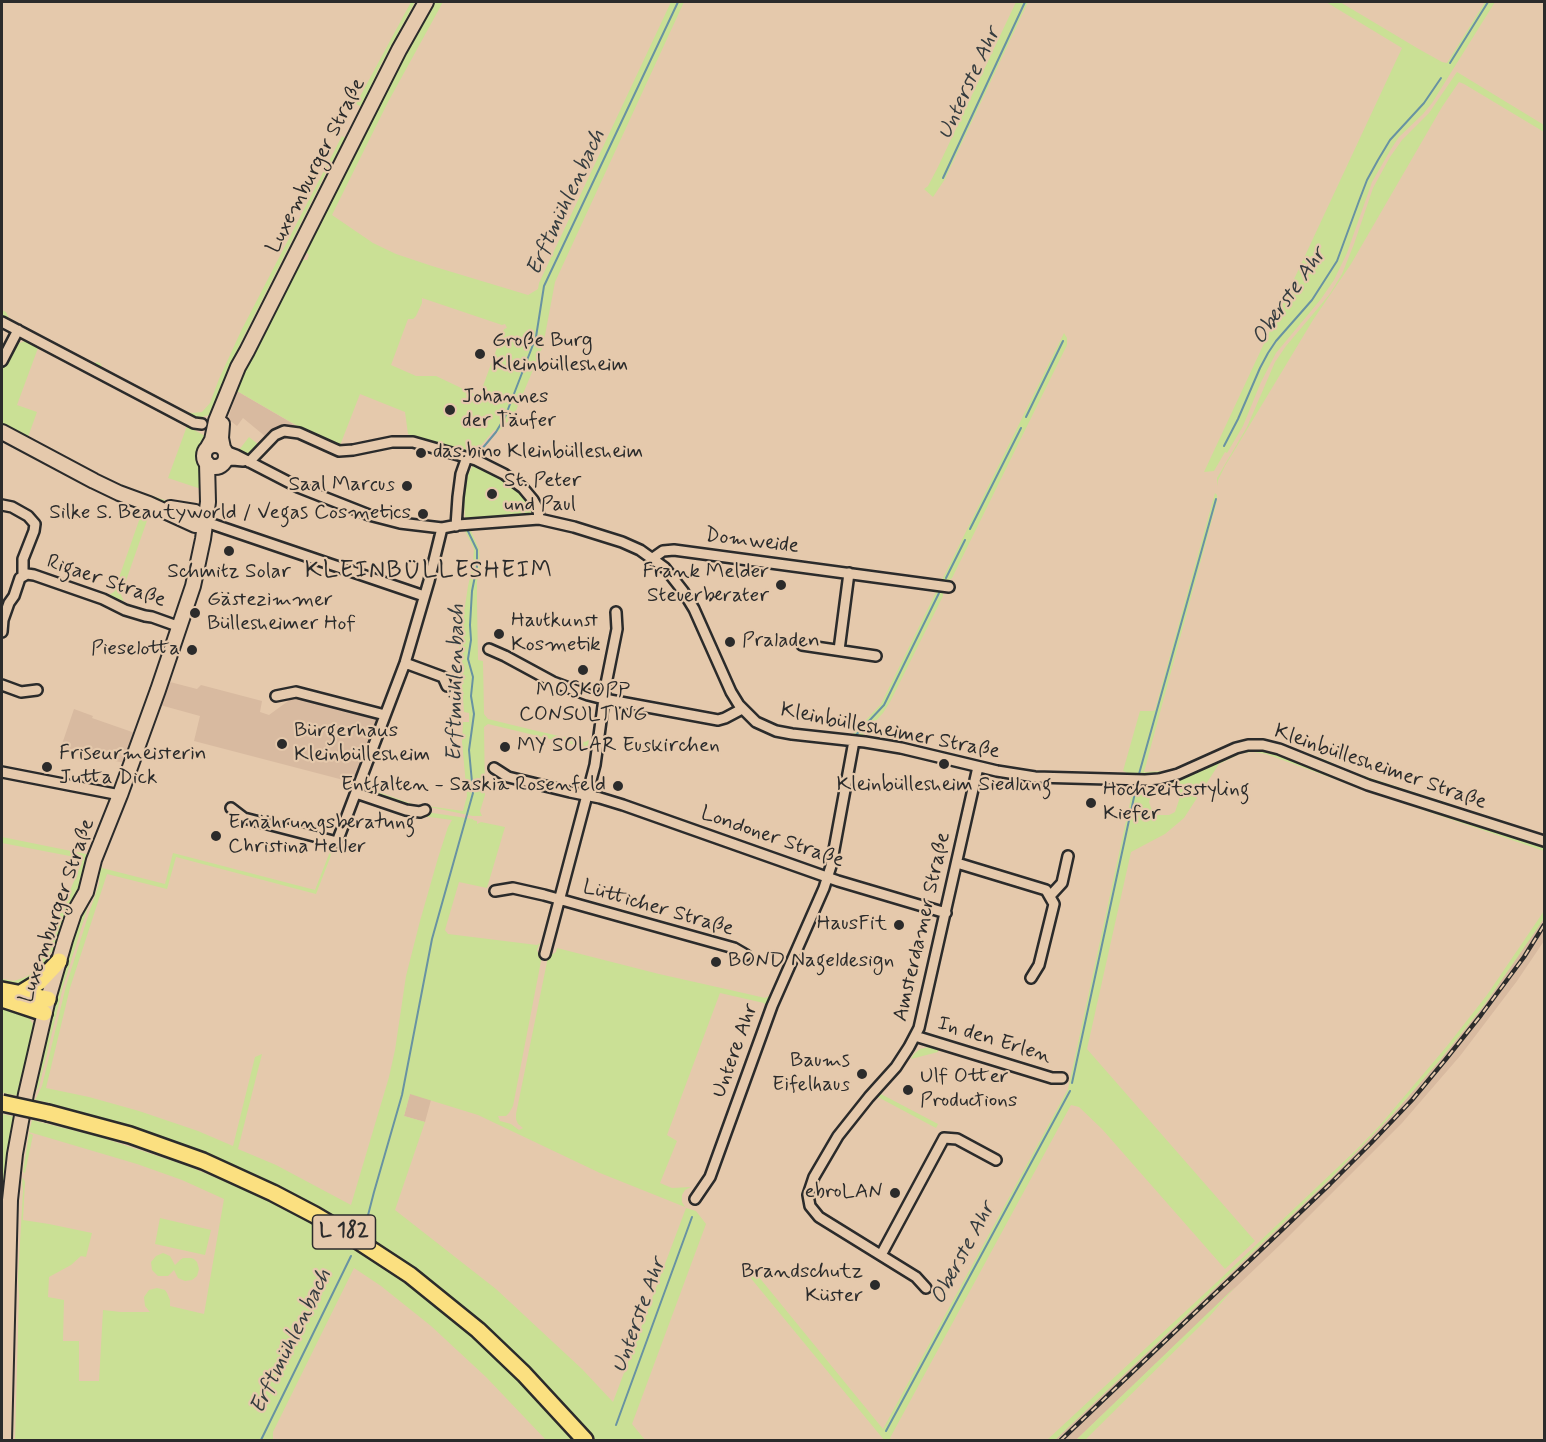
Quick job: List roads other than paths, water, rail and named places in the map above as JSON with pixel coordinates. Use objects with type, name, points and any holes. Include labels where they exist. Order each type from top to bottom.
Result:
[{"type":"main road","points":[[21,993],[39,982],[59,961]]},
{"type":"main road","points":[[2,990],[21,993],[46,1006]]},
{"type":"main road","points":[[2,999],[46,1006]]},
{"type":"main road","name":"L 182","points":[[2,1103],[130,1135],[203,1161],[315,1215],[410,1275],[478,1330],[524,1374],[585,1440]]},
{"type":"street","name":"Luxemburger Straße","points":[[219,458],[214,445],[208,447],[231,382],[426,2]]},
{"type":"street","points":[[2,322],[194,423],[202,424]]},
{"type":"street","points":[[2,361],[18,330]]},
{"type":"street","name":"Luxemburger Straße","points":[[4,1440],[6,1199],[26,1094],[46,1006],[74,913],[86,892],[94,860],[120,795],[196,577],[208,502],[219,458],[225,411],[247,351]]},
{"type":"street","points":[[249,462],[275,435],[284,431],[299,433],[339,451],[402,441],[413,442],[471,459],[504,474],[523,488],[536,504],[539,519]]},
{"type":"street","points":[[2,432],[100,484],[149,504],[184,512],[195,512],[206,522],[424,596]]},
{"type":"street","name":"Kleinbüllesheimer Straße","points":[[219,458],[232,453],[298,487],[369,515],[400,524],[442,528],[539,519],[574,527],[640,550],[653,558],[671,575],[688,598],[731,692],[742,709],[756,722],[776,731],[915,751],[978,767],[1035,777],[1152,780],[1178,774],[1236,748],[1263,745],[1279,749],[1368,784],[1545,842]]},
{"type":"street","points":[[462,525],[461,474],[471,459]]},
{"type":"street","points":[[2,505],[12,507],[28,516],[35,524],[23,559],[22,577],[3,616],[2,632]]},
{"type":"street","points":[[231,808],[244,818],[337,842],[405,663],[442,528]]},
{"type":"street","name":"Domweide","points":[[653,558],[663,551],[674,550],[949,587]]},
{"type":"street","points":[[839,650],[849,573]]},
{"type":"street","name":"Rigaer Straße","points":[[22,577],[34,575],[103,599],[125,610],[180,627]]},
{"type":"street","points":[[545,954],[595,765],[610,661],[617,629],[616,612]]},
{"type":"street","points":[[802,645],[876,656]]},
{"type":"street","points":[[489,649],[553,682],[604,699],[718,720],[742,709]]},
{"type":"street","points":[[405,663],[443,677],[447,686]]},
{"type":"street","points":[[2,685],[21,692],[37,690]]},
{"type":"street","points":[[276,696],[296,692],[385,716]]},
{"type":"street","name":"Untere Ahr","points":[[695,1199],[710,1177],[772,1006],[828,877],[854,741]]},
{"type":"street","name":"Amsterdamer Straße","points":[[926,1288],[916,1277],[819,1217],[810,1206],[808,1195],[814,1177],[838,1136],[868,1097],[896,1067],[915,1036],[922,1018],[978,767]]},
{"type":"street","name":"Londoner Straße","points":[[494,768],[508,777],[623,805],[828,877],[946,913]]},
{"type":"street","points":[[2,772],[120,795]]},
{"type":"street","points":[[356,793],[406,810],[420,812],[425,810]]},
{"type":"street","points":[[1050,896],[1062,883],[1068,856]]},
{"type":"street","points":[[957,863],[1046,890],[1050,896],[1054,904],[1040,965],[1031,978]]},
{"type":"street","name":"Lütticher Straße","points":[[495,891],[513,888],[544,895],[734,948],[746,955]]},
{"type":"street","name":"In den Erlen","points":[[915,1036],[1052,1078],[1062,1078]]},
{"type":"street","points":[[881,1255],[944,1138],[957,1139],[996,1160]]},
{"type":"waterway","name":"Erftmühlenbach","points":[[476,456],[505,417],[536,337],[544,286],[678,2]]},
{"type":"waterway","name":"Unterste Ahr","points":[[943,178],[1025,2]]},
{"type":"waterway","name":"Oberste Ahr","points":[[1450,63],[1488,2]]},
{"type":"waterway","name":"Oberste Ahr","points":[[1224,446],[1268,353],[1312,300],[1337,261],[1367,180],[1378,160],[1390,140],[1424,103],[1441,78]]},
{"type":"waterway","name":"Unterste Ahr","points":[[1026,417],[1063,341]]},
{"type":"waterway","name":"Unterste Ahr","points":[[970,529],[1021,428]]},
{"type":"waterway","name":"Erftmühlenbach","points":[[464,487],[472,461]]},
{"type":"waterway","name":"Oberste Ahr","points":[[1139,774],[1216,499]]},
{"type":"waterway","name":"Erftmühlenbach","points":[[461,510],[463,522]]},
{"type":"waterway","name":"Erftmühlenbach","points":[[366,1223],[402,1095],[432,939],[473,793],[469,750],[474,714],[471,696],[473,677],[468,659],[477,550],[466,527]]},
{"type":"waterway","name":"Unterste Ahr","points":[[946,578],[965,540]]},
{"type":"waterway","name":"Unterste Ahr","points":[[855,736],[884,705],[939,593]]},
{"type":"waterway","name":"Oberste Ahr","points":[[1072,1083],[1136,788]]},
{"type":"waterway","name":"Oberste Ahr","points":[[886,1431],[1070,1091]]},
{"type":"waterway","name":"Unterste Ahr","points":[[616,1425],[692,1217]]},
{"type":"waterway","name":"Erftmühlenbach","points":[[261,1440],[351,1256]]},
{"type":"railway","points":[[1061,1440],[1330,1184],[1412,1100],[1481,1015],[1524,957],[1544,925]]},
{"type":"place","name":"Große Burg Kleinbüllesheim","points":[[480,354]]},
{"type":"place","name":"Johannes der Täufer","points":[[450,410]]},
{"type":"place","name":"das.bino Kleinbüllesheim","points":[[421,453]]},
{"type":"place","name":"Saal Marcus","points":[[407,486]]},
{"type":"place","name":"St. Peter und Paul","points":[[492,494]]},
{"type":"place","name":"Silke S. Beautyworld / Vegas Cosmetics","points":[[423,514]]},
{"type":"place","name":"Schmitz Solar","points":[[229,551]]},
{"type":"place","name":"Frank Melder Steuerberater","points":[[781,585]]},
{"type":"place","name":"Gästezimmer Büllesheimer Hof","points":[[195,613]]},
{"type":"place","name":"Hautkunst Kosmetik","points":[[499,634]]},
{"type":"place","name":"Praladen","points":[[730,642]]},
{"type":"place","name":"Pieselotta","points":[[192,650]]},
{"type":"place","name":"MOSKOPP CONSULTING","points":[[583,670]]},
{"type":"place","name":"Bürgerhaus Kleinbüllesheim","points":[[282,744]]},
{"type":"place","name":"MY SOLAR Euskirchen","points":[[505,747]]},
{"type":"place","name":"Kleinbüllesheim Siedlung","points":[[944,764]]},
{"type":"place","name":"Friseurmeisterin Jutta Dick","points":[[47,767]]},
{"type":"place","name":"Entfalten - Saskia Rosenfeld","points":[[618,786]]},
{"type":"place","name":"Hochzeitsstyling Kiefer","points":[[1091,803]]},
{"type":"place","name":"Ernährungsberatung Christina Heller","points":[[216,836]]},
{"type":"place","name":"HausFit","points":[[899,925]]},
{"type":"place","name":"BOND Nageldesign","points":[[716,962]]},
{"type":"place","name":"Baums Eifelhaus","points":[[862,1074]]},
{"type":"place","name":"Ulf Otter Productions","points":[[908,1090]]},
{"type":"place","name":"ebroLAN","points":[[895,1193]]},
{"type":"place","name":"Brandschutz Küster","points":[[875,1285]]},
{"type":"district","name":"KLEINBÜLLESHEIM","points":[[429,572]]}]
